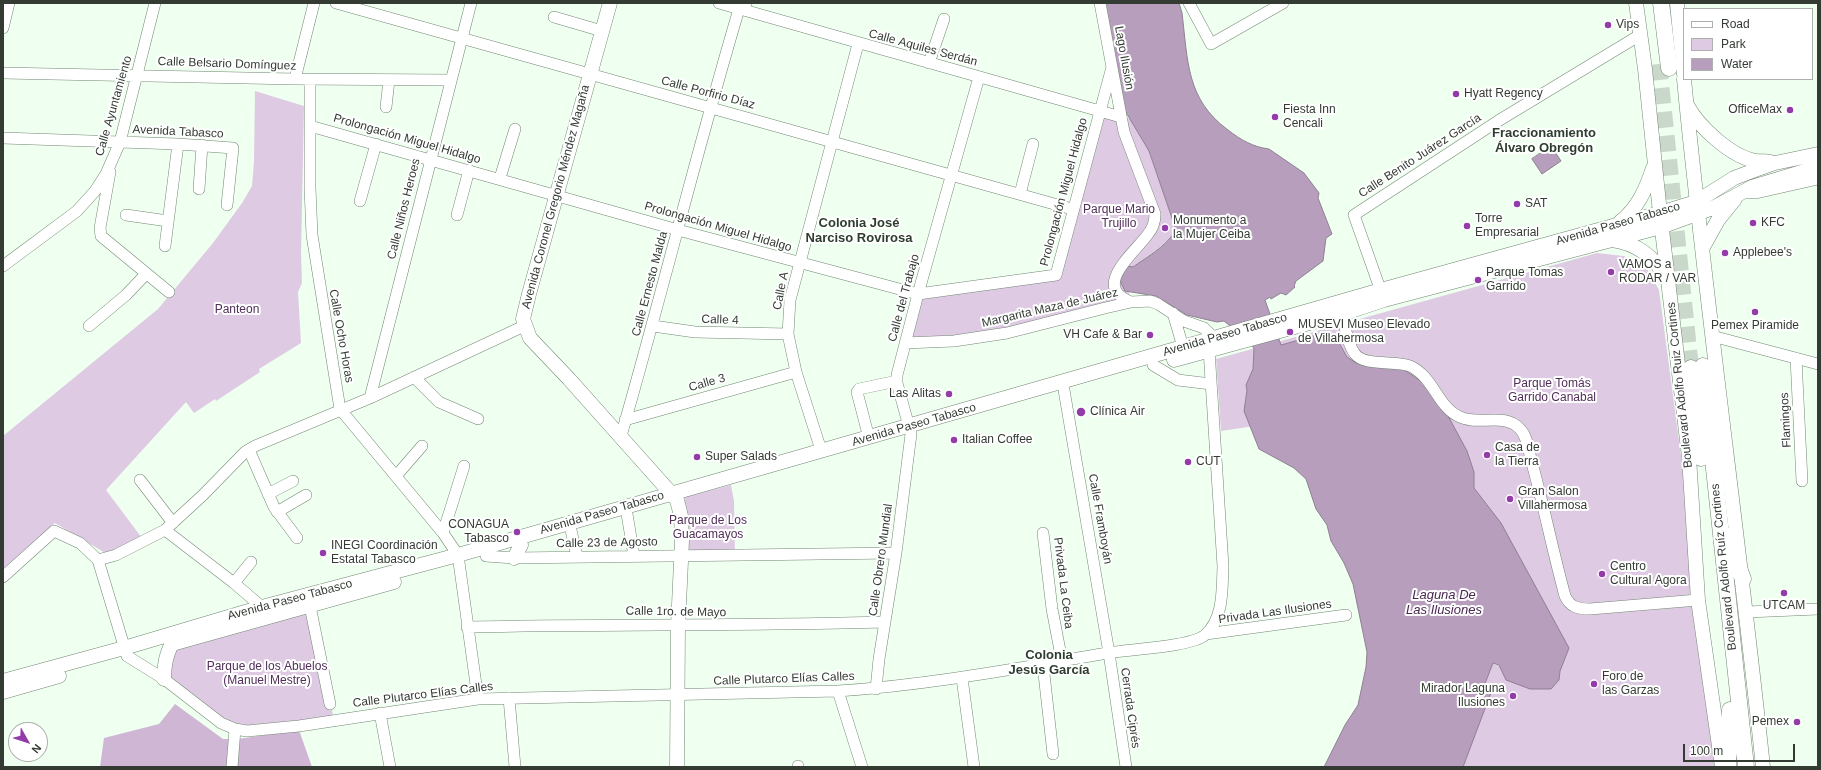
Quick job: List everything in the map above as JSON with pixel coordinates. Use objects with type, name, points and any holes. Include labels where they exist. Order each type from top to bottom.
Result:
[{"type":"highway","points":[[1652,3],[1664,66],[1661,3]]},
{"type":"highway","name":"Boulevard Adolfo Ruíz Cortines","points":[[1736,767],[1697,367],[1718,509],[1746,767]]},
{"type":"highway","points":[[1718,509],[1743,579]]},
{"type":"highway","points":[[1728,767],[1730,710]]},
{"type":"main road","name":"Avenida Coronel Gregorio Méndez Magaña","points":[[610,3],[524,312],[524,326],[530,338],[621,436],[674,496],[681,516],[678,626],[677,767]]},
{"type":"main road","name":"Boulevard Adolfo Ruiz Cortines","points":[[1636,3],[1689,457],[1698,600],[1722,767]]},
{"type":"main road","points":[[1677,3],[1683,64]]},
{"type":"main road","points":[[1684,80],[1697,208],[1747,612],[1763,767]]},
{"type":"main road","points":[[1687,104],[1703,127],[1729,149],[1752,160],[1775,163]]},
{"type":"main road","name":"Avenida Paseo Tabasco","points":[[3,681],[126,652],[172,644],[310,606],[459,559],[674,496],[1153,365],[1211,344],[1617,225],[1660,213],[1697,208],[1734,178],[1775,163],[1818,154]]},
{"type":"main road","points":[[1617,225],[1632,212],[1642,198],[1655,160]]},
{"type":"main road","name":"Avenida Paseo Tabasco","points":[[3,692],[262,607],[459,559],[486,556],[627,514],[674,496],[821,450],[869,438],[911,430],[1183,347],[1211,344],[1342,314],[1382,295],[1661,227],[1697,208],[1774,179],[1818,167]]},
{"type":"main road","points":[[1703,247],[1718,220],[1741,192]]},
{"type":"main road","points":[[1612,240],[1631,246],[1653,258],[1669,283]]},
{"type":"main road","points":[[514,558],[521,545]]},
{"type":"main road","points":[[164,680],[166,656],[172,644]]},
{"type":"street","points":[[3,28],[9,3]]},
{"type":"street","name":"Calle Ayuntamiento","points":[[3,266],[80,208],[99,186],[112,162],[120,142],[155,3]]},
{"type":"street","points":[[295,79],[314,3]]},
{"type":"street","name":"Calle Porfirio Díaz","points":[[336,3],[710,106],[1072,209]]},
{"type":"street","name":"Calle Niños Heroes","points":[[370,398],[450,80],[471,3]]},
{"type":"street","name":"Calle Aquiles Serdán","points":[[719,3],[743,6],[858,44],[1121,117]]},
{"type":"street","name":"Lago Ilusión","points":[[1100,3],[1121,117],[1128,146],[1155,214],[1154,224],[1148,234],[1123,263],[1115,276],[1115,289],[1118,293],[1131,302]]},
{"type":"street","points":[[1189,3],[1211,44],[1279,4]]},
{"type":"street","name":"Calle Ernesto Malda","points":[[621,436],[653,326],[710,106],[743,6]]},
{"type":"street","points":[[554,17],[602,31]]},
{"type":"street","points":[[929,63],[944,19]]},
{"type":"street","name":"Calle Benito Juárez García","points":[[1382,295],[1354,215],[1498,121],[1640,35]]},
{"type":"street","name":"Calle A","points":[[821,450],[796,372],[788,334],[790,300],[858,44]]},
{"type":"street","name":"Prolongación Miguel Hidalgo","points":[[310,126],[500,178],[678,230],[918,294],[1054,276],[1058,271],[1072,209],[1112,67]]},
{"type":"street","name":"Calle Belsario Domínguez","points":[[3,73],[295,79],[450,80]]},
{"type":"street","name":"Calle del Trabajo","points":[[911,430],[897,381],[918,294],[979,77]]},
{"type":"street","name":"Calle Ocho Horas","points":[[310,79],[312,235],[340,409]]},
{"type":"street","points":[[386,107],[389,80]]},
{"type":"street","points":[[500,178],[515,128]]},
{"type":"street","name":"Avenida Tabasco","points":[[3,138],[178,144],[232,148],[227,205]]},
{"type":"street","points":[[165,246],[178,144]]},
{"type":"street","points":[[360,201],[376,144]]},
{"type":"street","points":[[1020,194],[1033,144]]},
{"type":"street","points":[[199,189],[202,146]]},
{"type":"street","points":[[112,162],[100,234],[169,292]]},
{"type":"street","points":[[457,215],[470,170]]},
{"type":"street","name":"Avenida Paseo Tabasco","points":[[1741,192],[1756,193],[1818,179]]},
{"type":"street","points":[[126,216],[168,221]]},
{"type":"street","points":[[88,326],[122,298],[146,274]]},
{"type":"street","name":"Margarita Maza de Juárez","points":[[905,343],[954,341],[1007,333],[1131,302],[1154,302],[1184,321],[1204,328],[1211,344]]},
{"type":"street","points":[[1173,313],[1183,347]]},
{"type":"street","points":[[1342,314],[1346,333],[1355,354],[1367,360],[1404,364],[1418,370],[1430,382],[1447,408],[1460,417],[1474,421],[1502,420],[1512,422],[1522,430],[1539,489],[1565,596],[1571,605],[1579,608],[1590,609],[1698,600]]},
{"type":"street","points":[[98,560],[116,555],[165,530],[249,450],[340,409],[370,398],[524,326]]},
{"type":"street","name":"Calle 4","points":[[653,326],[694,332],[788,334]]},
{"type":"street","points":[[1712,336],[1818,364]]},
{"type":"street","points":[[1206,634],[1213,627],[1218,612],[1223,566],[1211,384],[1211,344]]},
{"type":"street","name":"Flamingos","points":[[1796,358],[1802,481]]},
{"type":"street","points":[[1153,365],[1178,380],[1211,384]]},
{"type":"street","name":"Calle 3","points":[[625,420],[796,372]]},
{"type":"street","points":[[414,377],[439,402],[478,419]]},
{"type":"street","points":[[869,438],[857,392],[859,389],[897,381]]},
{"type":"street","name":"Calle Framboyán","points":[[1064,390],[1109,652]]},
{"type":"street","points":[[340,409],[443,533],[459,559],[478,700]]},
{"type":"street","name":"Calle Obrero Mundial","points":[[876,689],[896,553],[911,430]]},
{"type":"street","points":[[396,476],[422,446]]},
{"type":"street","points":[[249,450],[268,494],[278,512],[297,538]]},
{"type":"street","points":[[443,533],[464,466]]},
{"type":"street","points":[[140,480],[173,523]]},
{"type":"street","points":[[268,494],[293,481]]},
{"type":"street","points":[[278,512],[306,495]]},
{"type":"street","points":[[627,514],[634,556]]},
{"type":"street","points":[[165,530],[234,583],[262,607]]},
{"type":"street","points":[[571,530],[577,557]]},
{"type":"street","points":[[3,577],[54,531],[80,543],[98,560],[126,652]]},
{"type":"street","name":"Privada La Ceiba","points":[[1043,533],[1052,609],[1062,661]]},
{"type":"street","name":"Calle 23 de Agosto","points":[[486,556],[514,558],[896,553]]},
{"type":"street","points":[[234,583],[251,562]]},
{"type":"street","points":[[310,606],[330,704]]},
{"type":"street","points":[[1747,612],[1818,609]]},
{"type":"street","name":"Privada Las Ilusiones","points":[[1206,634],[1346,615]]},
{"type":"street","name":"Calle 1ro. de Mayo","points":[[467,627],[608,624],[678,626],[885,622]]},
{"type":"street","name":"Calle Plutarco Elías Calles","points":[[126,652],[221,723],[235,729],[256,731],[478,700],[876,689],[962,678],[1109,652],[1189,642],[1206,634]]},
{"type":"street","name":"Cerrada Ciprés","points":[[1109,652],[1126,767]]},
{"type":"street","points":[[1042,665],[1053,754]]},
{"type":"street","points":[[962,678],[974,767]]},
{"type":"street","points":[[838,691],[862,767]]},
{"type":"street","points":[[508,698],[514,767]]},
{"type":"street","points":[[380,714],[390,767]]},
{"type":"street","points":[[232,767],[235,729]]},
{"type":"green space","name":"Panteon","points":[[255,91],[304,106],[301,253],[302,283],[298,292],[301,343],[259,369],[260,372],[216,401],[215,399],[194,413],[186,402],[106,490],[142,538],[107,554],[55,523],[3,573],[3,436],[158,309],[213,243],[242,203],[252,186],[254,162]]},
{"type":"green space","name":"Parque Mario Trujillo","points":[[1099,110],[1130,119],[1149,151],[1175,227],[1170,238],[1133,267],[1129,292],[1131,302],[1007,333],[905,343],[918,294],[1052,277]]},
{"type":"green space","name":"Parque Tomás Garrido Canabal","points":[[1597,253],[1624,256],[1646,267],[1659,290],[1682,464],[1693,591],[1719,767],[1461,767],[1482,681],[1489,662],[1555,685],[1560,673],[1558,662],[1255,426],[1221,431],[1216,359]]},
{"type":"green space","name":"Parque de Los Guacamayos","points":[[731,485],[734,501],[735,554],[680,555],[685,497]]},
{"type":"green space","name":"Parque de los Abuelos (Manuel Mestre)","points":[[310,606],[334,720],[241,730],[164,679],[172,643]]},
{"type":"shaded area","points":[[175,704],[223,739],[238,739],[299,730],[312,767],[100,767],[104,738],[159,724]]},
{"type":"water","name":"Laguna De Las Ilusiones","points":[[1101,3],[1179,3],[1182,13],[1188,63],[1197,92],[1204,105],[1214,118],[1238,137],[1252,145],[1269,149],[1304,173],[1319,193],[1318,198],[1332,234],[1326,238],[1323,261],[1296,281],[1295,287],[1286,295],[1281,293],[1271,299],[1270,297],[1265,300],[1281,345],[1327,332],[1338,341],[1347,357],[1356,363],[1403,369],[1434,390],[1467,451],[1474,472],[1474,488],[1501,523],[1569,648],[1560,671],[1559,680],[1551,689],[1530,689],[1506,680],[1499,665],[1493,663],[1484,686],[1492,690],[1463,767],[1324,767],[1345,725],[1358,705],[1366,667],[1367,652],[1353,584],[1344,563],[1331,541],[1327,525],[1316,509],[1306,479],[1294,468],[1259,449],[1244,411],[1247,390],[1246,385],[1253,369],[1254,349],[1251,343],[1224,321],[1217,322],[1187,315],[1156,296],[1125,291],[1120,281],[1127,266],[1133,267],[1165,244],[1174,232],[1175,227],[1149,151],[1118,99]]},
{"type":"water","points":[[1551,146],[1561,161],[1542,174],[1532,159]]},
{"type":"tunnel","points":[[1659,64],[1691,368]]},
{"type":"place","name":"Vips","points":[[1608,25]]},
{"type":"place","name":"Hyatt Regency","points":[[1456,94]]},
{"type":"place","name":"OfficeMax","points":[[1790,110]]},
{"type":"place","name":"Fiesta Inn Cencali","points":[[1275,117]]},
{"type":"place","name":"SAT","points":[[1517,204]]},
{"type":"place","name":"KFC","points":[[1753,223]]},
{"type":"place","name":"Torre Empresarial","points":[[1467,226]]},
{"type":"place","name":"Monumento a la Mujer Ceiba","points":[[1165,228]]},
{"type":"place","name":"Applebee's","points":[[1725,253]]},
{"type":"place","name":"VAMOS a RODAR / VAR","points":[[1611,272]]},
{"type":"place","name":"Parque Tomas Garrido","points":[[1478,280]]},
{"type":"place","name":"Pemex Piramide","points":[[1755,312]]},
{"type":"place","name":"MUSEVI Museo Elevado de Villahermosa","points":[[1290,332]]},
{"type":"place","name":"VH Cafe & Bar","points":[[1150,335]]},
{"type":"place","name":"Las Alitas","points":[[949,394]]},
{"type":"place","name":"Clínica Air","points":[[1081,412]]},
{"type":"place","name":"Italian Coffee","points":[[954,440]]},
{"type":"place","name":"Casa de la Tierra","points":[[1487,455]]},
{"type":"place","name":"Super Salads","points":[[697,457]]},
{"type":"place","name":"CUT","points":[[1188,462]]},
{"type":"place","name":"Gran Salon Villahermosa","points":[[1510,499]]},
{"type":"place","name":"CONAGUA Tabasco","points":[[517,532]]},
{"type":"place","name":"INEGI Coordinación Estatal Tabasco","points":[[323,553]]},
{"type":"place","name":"Centro Cultural Agora","points":[[1602,574]]},
{"type":"place","name":"UTCAM","points":[[1784,593]]},
{"type":"place","name":"Foro de las Garzas","points":[[1594,684]]},
{"type":"place","name":"Mirador Laguna Ilusiones","points":[[1513,696]]},
{"type":"place","name":"Pemex","points":[[1797,722]]},
{"type":"district","name":"Fraccionamiento Álvaro Obregón","points":[[1544,140]]},
{"type":"district","name":"Colonia José Narciso Rovirosa","points":[[859,230]]},
{"type":"district","name":"Colonia Jesús García","points":[[1049,662]]}]
